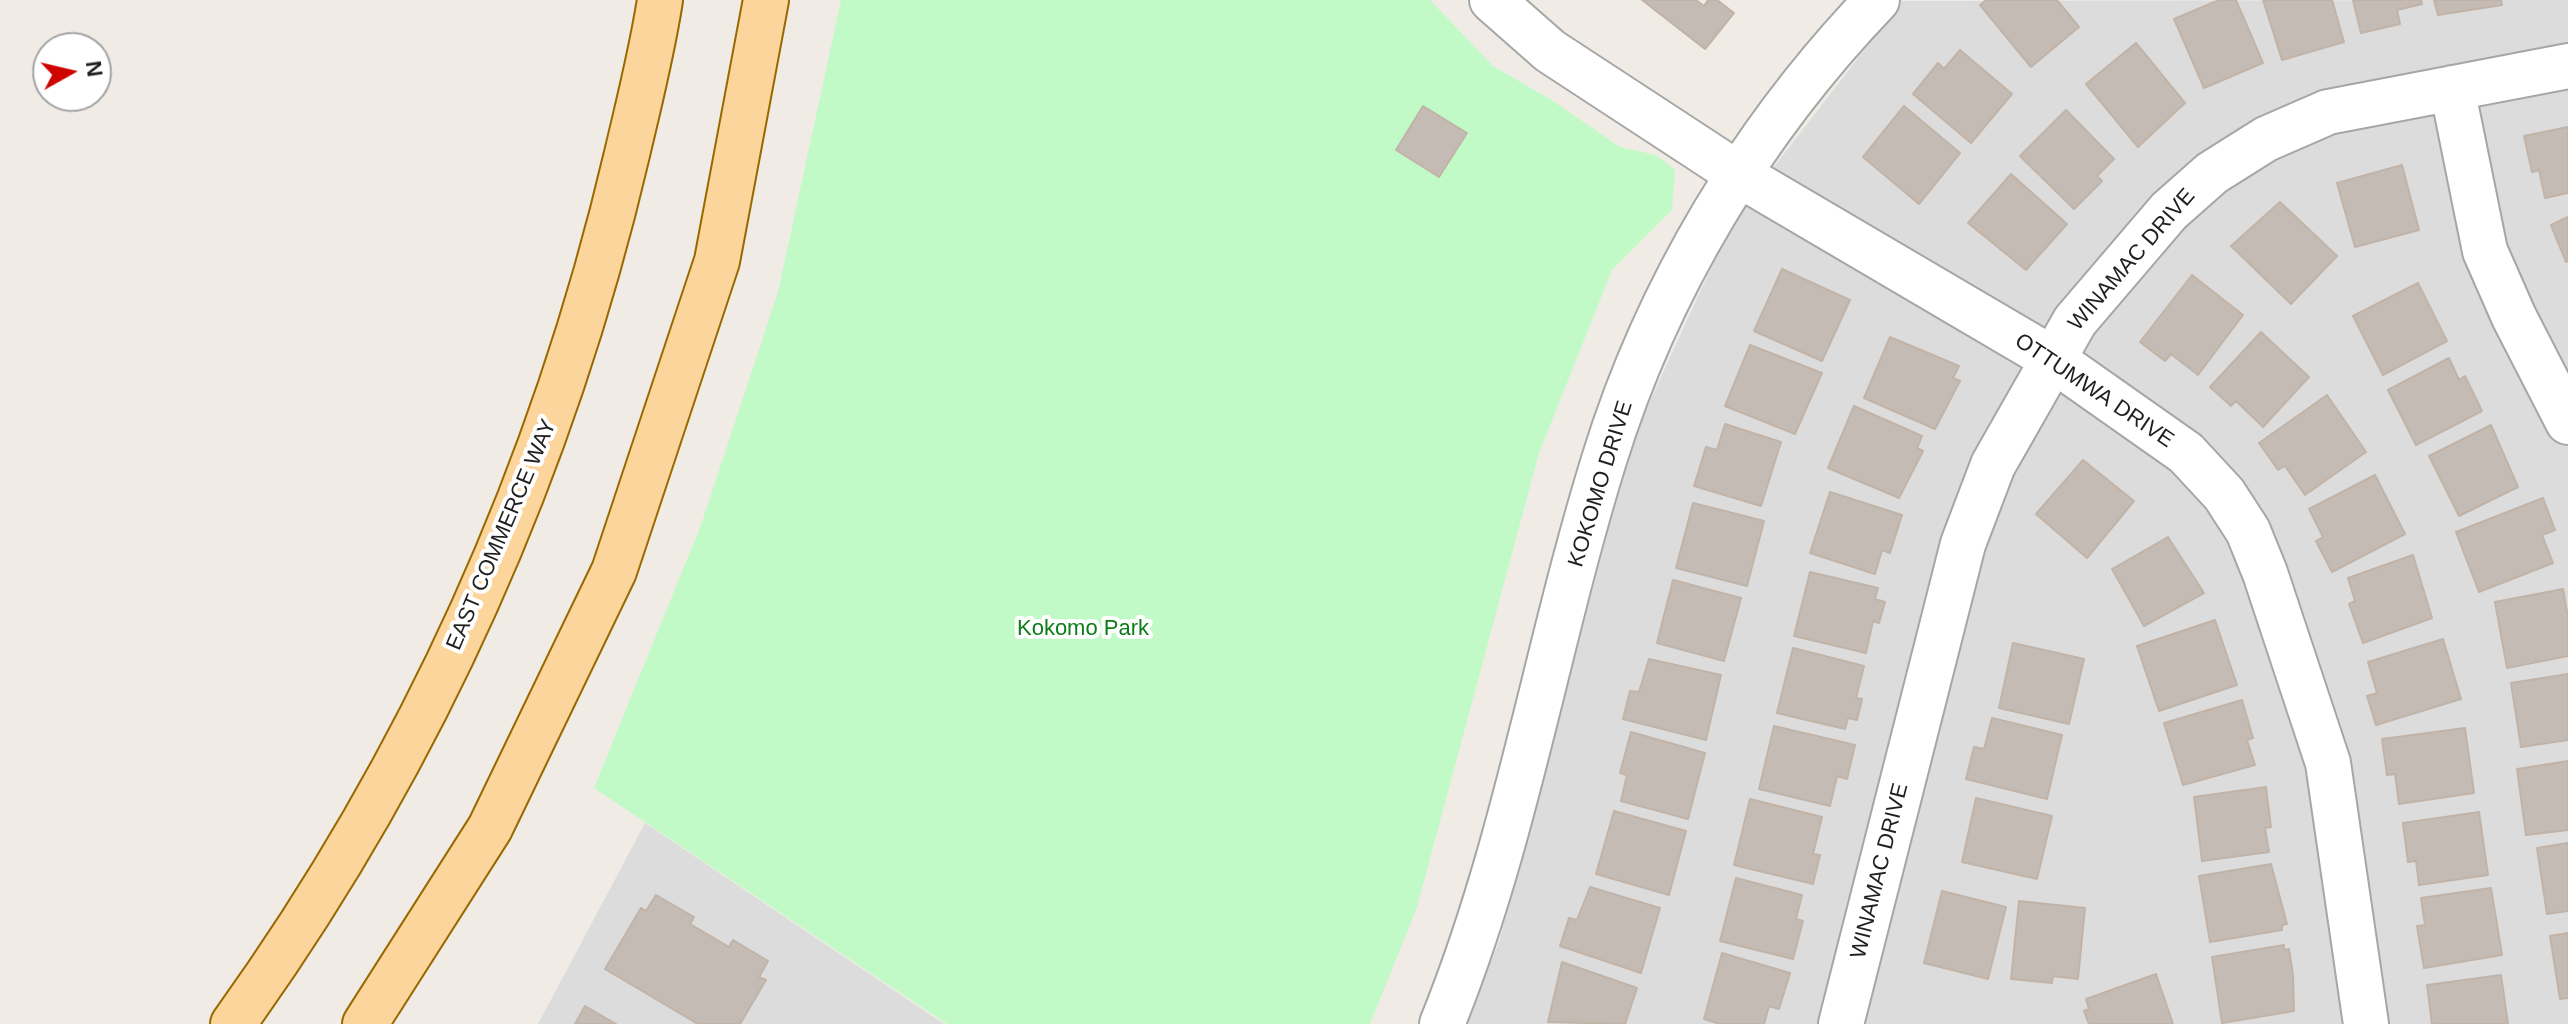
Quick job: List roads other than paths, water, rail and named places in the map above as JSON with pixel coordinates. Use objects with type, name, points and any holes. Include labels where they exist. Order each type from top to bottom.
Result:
[{"type":"main road","name":"EAST COMMERCE WAY","points":[[233,1024],[299,932],[391,777],[478,604],[567,377],[605,248],[660,0]]},
{"type":"main road","points":[[365,1024],[490,828],[614,571],[717,261],[766,0]]},
{"type":"street","name":"OTTUMWA DRIVE","points":[[1492,0],[1550,51],[1738,174],[2051,358],[2186,453],[2224,494],[2248,531],[2270,586],[2328,763],[2366,1024]]},
{"type":"street","name":"KOKOMO DRIVE","points":[[1442,1024],[1497,867],[1604,459],[1633,378],[1681,273],[1738,174],[1787,104],[1877,0]]},
{"type":"street","name":"WINAMAC DRIVE","points":[[1841,1024],[1963,544],[1993,465],[2051,358],[2075,321],[2169,211],[2212,173],[2266,139],[2328,112],[2568,66]]},
{"type":"street","points":[[2452,88],[2485,251],[2514,317],[2568,422]]},
{"type":"park label","name":"Kokomo Park","points":[[1083,629]]}]
